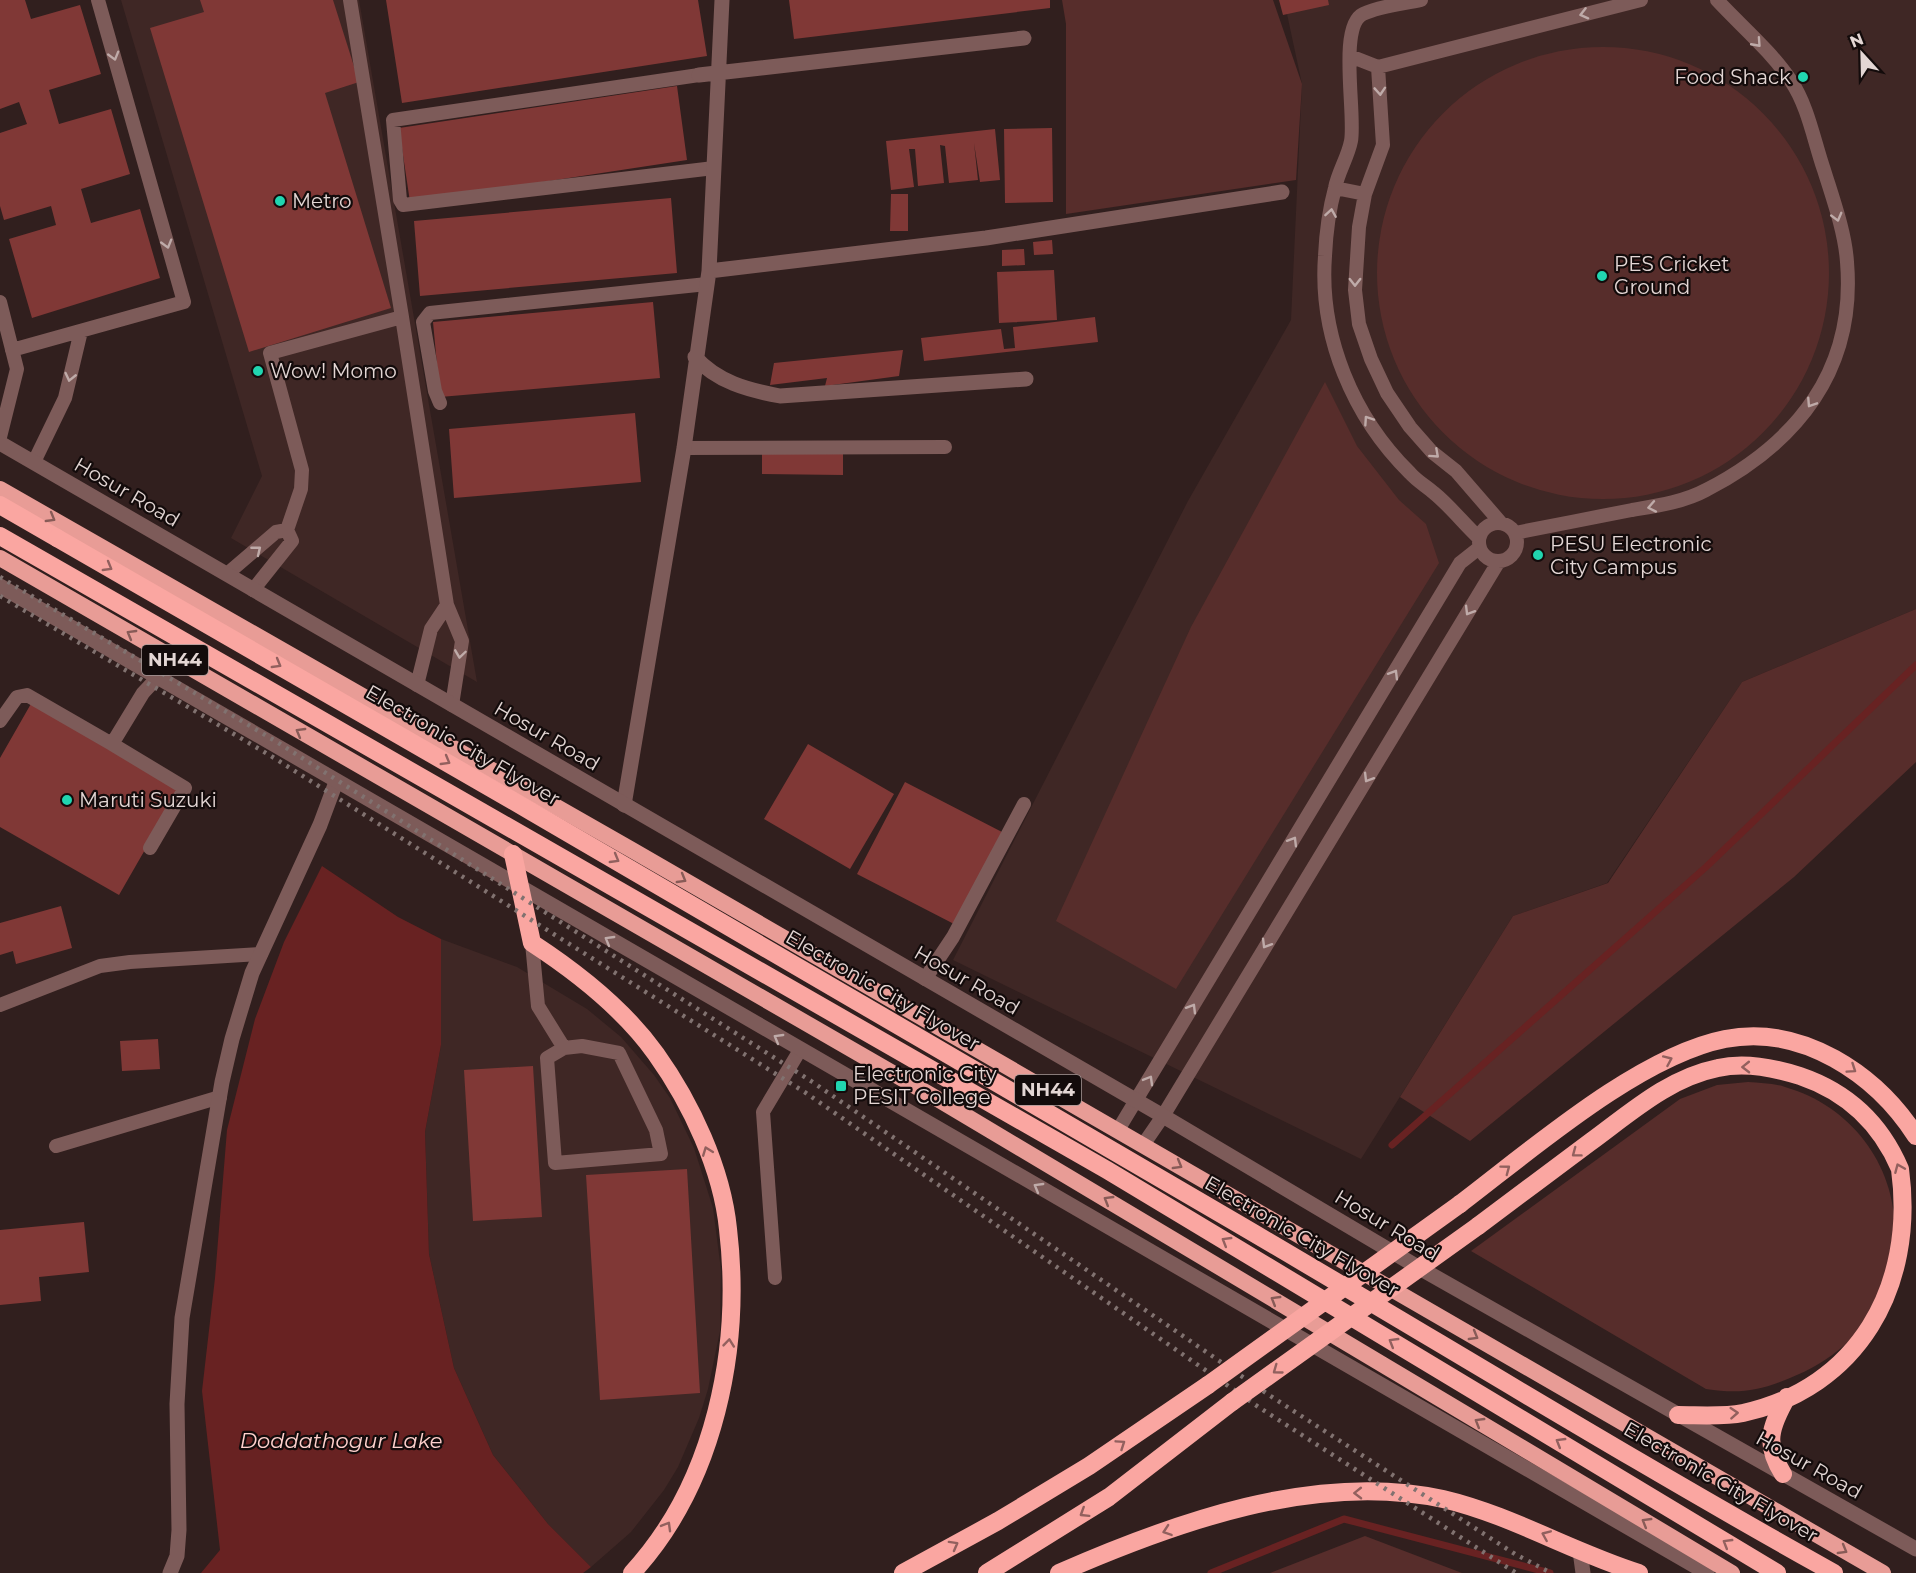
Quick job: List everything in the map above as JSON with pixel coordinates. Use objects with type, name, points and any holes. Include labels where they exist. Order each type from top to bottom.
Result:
[{"type":"highway","name":"NH44","points":[[0,489],[1143,1144],[1883,1573]]},
{"type":"highway","name":"Electronic City Flyover","points":[[0,505],[544,817],[1428,1335],[1714,1506],[1834,1573]]},
{"type":"highway","points":[[0,536],[1107,1170],[1777,1573]]},
{"type":"highway","name":"NH44","points":[[0,558],[941,1101],[1732,1573]]},
{"type":"highway","points":[[513,854],[532,942],[603,995],[656,1054],[693,1117],[716,1175],[728,1227],[731,1325],[726,1373],[711,1431],[691,1481],[665,1530],[632,1573]]},
{"type":"highway","points":[[903,1573],[998,1521],[1089,1466],[1208,1384],[1627,1082],[1663,1061],[1726,1039],[1765,1038],[1827,1053],[1858,1072],[1881,1093],[1903,1117],[1916,1136]]},
{"type":"highway","points":[[987,1573],[1109,1497],[1232,1402],[1478,1226],[1649,1099],[1685,1078],[1720,1067],[1757,1067],[1824,1084],[1854,1103],[1873,1122],[1893,1152],[1909,1196],[1914,1217],[1908,1277],[1895,1310],[1873,1341],[1846,1365],[1820,1382],[1742,1413],[1678,1415]]},
{"type":"highway","points":[[1783,1474],[1776,1463],[1771,1440],[1772,1423],[1786,1397]]},
{"type":"highway","points":[[1059,1573],[1145,1538],[1222,1512],[1297,1498],[1346,1493],[1399,1492],[1443,1499],[1518,1524],[1639,1573]]},
{"type":"street","points":[[624,805],[684,448],[708,277],[722,0]]},
{"type":"street","points":[[699,75],[1024,38]]},
{"type":"street","points":[[708,277],[986,238],[1282,192]]},
{"type":"street","points":[[695,357],[717,377],[753,391],[780,396],[1026,379]]},
{"type":"street","name":"Hosur Road","points":[[0,442],[1163,1116],[1426,1272],[1916,1549]]},
{"type":"street","points":[[0,586],[520,889],[1707,1573]]},
{"type":"street","points":[[170,1573],[177,1556],[179,1530],[177,1404],[182,1318],[232,1039],[261,954],[320,825],[336,782]]},
{"type":"street","points":[[1580,1551],[1583,1573]]},
{"type":"lane","points":[[12,350],[184,302],[98,0]]},
{"type":"lane","points":[[350,0],[447,605],[462,641],[452,705]]},
{"type":"lane","points":[[1358,0],[1362,14]]},
{"type":"lane","points":[[1421,0],[1362,14],[1353,26],[1350,56],[1351,140],[1335,188],[1325,255],[1324,292],[1329,331],[1342,370],[1360,408],[1385,446],[1410,474],[1436,494],[1479,543],[1487,558],[1499,561]]},
{"type":"lane","points":[[1350,56],[1378,67],[1641,0]]},
{"type":"lane","points":[[1378,67],[1383,146],[1365,194],[1355,257],[1355,290],[1359,324],[1386,393],[1410,427],[1432,452],[1456,471],[1501,523],[1515,532],[1665,504],[1703,492],[1768,452],[1791,431],[1810,406],[1837,352],[1846,307],[1847,260],[1830,190],[1808,119],[1791,80],[1717,0]]},
{"type":"lane","points":[[699,75],[393,120],[400,200],[403,205],[714,168]]},
{"type":"lane","points":[[1335,188],[1365,194]]},
{"type":"lane","points":[[440,403],[435,391],[423,322],[430,313],[708,277]]},
{"type":"lane","points":[[0,302],[17,369],[0,437]]},
{"type":"lane","points":[[253,590],[292,540],[287,530],[301,489],[302,470],[270,352],[402,317]]},
{"type":"lane","points":[[34,462],[65,398],[81,331]]},
{"type":"lane","points":[[684,448],[945,447]]},
{"type":"lane","points":[[1118,1130],[1460,563],[1479,543],[1488,525],[1501,523]]},
{"type":"lane","points":[[227,574],[276,532],[287,530]]},
{"type":"lane","points":[[1143,1144],[1163,1116],[1499,561],[1511,556],[1515,551],[1517,545],[1515,532]]},
{"type":"lane","points":[[417,685],[431,629],[447,605]]},
{"type":"lane","points":[[112,744],[143,693],[157,678]]},
{"type":"lane","points":[[0,721],[17,697],[27,695],[185,788],[150,848]]},
{"type":"lane","points":[[925,979],[953,937],[1024,804]]},
{"type":"lane","points":[[532,942],[538,1006],[564,1048]]},
{"type":"lane","points":[[0,1005],[100,966],[261,954]]},
{"type":"lane","points":[[582,1046],[619,1053],[656,1130],[661,1154],[555,1163],[547,1058],[564,1048],[582,1046]]},
{"type":"lane","points":[[775,1278],[763,1112],[800,1050]]},
{"type":"lane","points":[[56,1146],[220,1097]]},
{"type":"shaded area","points":[[121,0],[359,0],[477,682],[231,538],[262,476]]},
{"type":"shaded area","points":[[1062,0],[1273,0],[1302,84],[1296,180],[1066,214],[1066,24]]},
{"type":"shaded area","name":"PESU Electronic City Campus","points":[[1284,0],[1916,0],[1916,609],[1742,682],[1607,883],[1513,916],[1361,1159],[953,960],[1188,501],[1291,320],[1302,84]]},
{"type":"shaded area","name":"PES Cricket Ground","points":[[1603,47],[1647,51],[1690,64],[1729,85],[1763,113],[1791,147],[1812,186],[1825,229],[1829,273],[1825,317],[1812,360],[1791,399],[1763,433],[1729,461],[1690,482],[1647,495],[1603,499],[1559,495],[1516,482],[1477,461],[1443,433],[1415,399],[1394,360],[1381,317],[1377,273],[1381,229],[1394,186],[1415,147],[1443,113],[1477,85],[1516,64],[1559,51]]},
{"type":"shaded area","points":[[1325,382],[1357,446],[1399,500],[1426,524],[1439,563],[1176,989],[1056,921],[1191,627]]},
{"type":"shaded area","points":[[1916,609],[1916,762],[1794,877],[1470,1141],[1400,1097],[1513,916],[1608,883],[1742,682]]},
{"type":"shaded area","points":[[441,939],[517,967],[587,1009],[621,1037],[654,1075],[670,1098],[694,1148],[713,1208],[721,1270],[720,1331],[708,1389],[699,1418],[678,1467],[664,1490],[631,1532],[591,1567],[548,1524],[493,1455],[454,1368],[429,1254],[425,1132],[441,1045]]},
{"type":"shaded area","points":[[1748,1082],[1785,1087],[1812,1098],[1837,1113],[1857,1132],[1874,1154],[1886,1179],[1893,1206],[1895,1235],[1885,1291],[1856,1334],[1819,1364],[1790,1378],[1758,1389],[1729,1391],[1706,1389],[1471,1251],[1680,1099],[1717,1085]]},
{"type":"shaded area","points":[[1365,1536],[1462,1573],[1270,1573]]},
{"type":"water","name":"Doddathogur Lake","points":[[322,866],[398,917],[441,939],[441,1045],[425,1132],[429,1254],[454,1368],[493,1455],[548,1524],[591,1567],[583,1573],[201,1573],[220,1550],[202,1391],[215,1278],[227,1130],[255,1019],[284,942]]},
{"type":"building","points":[[0,0],[25,0],[31,19],[80,5],[101,74],[49,90],[59,124],[111,109],[130,174],[81,189],[91,223],[140,209],[160,278],[32,318],[9,239],[56,225],[51,206],[4,220],[0,206],[0,133],[27,124],[19,102],[0,109]]},
{"type":"building","name":"Metro","points":[[200,0],[333,0],[359,82],[325,93],[391,308],[249,352],[150,28],[204,12]]},
{"type":"building","points":[[386,0],[698,0],[707,56],[402,103]]},
{"type":"building","points":[[789,0],[1050,0],[1050,8],[794,39]]},
{"type":"building","points":[[1279,0],[1328,0],[1329,5],[1283,15]]},
{"type":"building","points":[[677,86],[687,160],[410,202],[399,128]]},
{"type":"building","points":[[1052,128],[1053,202],[1005,203],[1004,129]]},
{"type":"building","points":[[995,129],[1000,180],[980,182],[974,143],[978,180],[949,183],[945,146],[940,145],[944,183],[918,186],[915,149],[909,149],[914,187],[891,190],[886,141]]},
{"type":"building","points":[[891,194],[908,194],[908,231],[890,231]]},
{"type":"building","points":[[671,198],[677,273],[420,296],[414,221]]},
{"type":"building","points":[[1052,240],[1053,254],[1034,255],[1033,242]]},
{"type":"building","points":[[1024,249],[1025,265],[1002,266],[1002,250]]},
{"type":"building","points":[[1054,270],[1057,320],[999,323],[997,272]]},
{"type":"building","points":[[653,302],[660,378],[440,397],[433,322]]},
{"type":"building","points":[[1095,317],[1098,342],[924,361],[921,338],[1001,329],[1004,349],[1015,348],[1013,327]]},
{"type":"building","points":[[903,350],[899,376],[825,386],[827,378],[770,385],[774,363]]},
{"type":"building","points":[[635,413],[641,482],[454,498],[449,429]]},
{"type":"building","points":[[762,449],[843,450],[843,475],[762,474]]},
{"type":"building","points":[[32,702],[181,787],[119,895],[0,827],[0,758]]},
{"type":"building","points":[[808,744],[894,794],[850,869],[764,819]]},
{"type":"building","points":[[905,782],[1002,832],[954,924],[857,874]]},
{"type":"building","points":[[61,906],[72,948],[16,964],[13,951],[0,955],[0,923]]},
{"type":"building","points":[[158,1039],[160,1069],[122,1071],[120,1041]]},
{"type":"building","points":[[533,1066],[542,1217],[473,1221],[464,1070]]},
{"type":"building","points":[[687,1169],[700,1393],[600,1400],[586,1175]]},
{"type":"building","points":[[84,1222],[89,1272],[39,1277],[41,1301],[0,1305],[0,1230]]},
{"type":"waterway","points":[[1392,1145],[1706,867],[1916,665]]},
{"type":"waterway","points":[[1211,1573],[1344,1519],[1550,1573]]},
{"type":"railway","points":[[0,577],[277,742],[811,1081],[1272,1397],[1515,1554],[1551,1573]]},
{"type":"railway","points":[[0,596],[271,756],[806,1093],[1260,1408],[1516,1573]]},
{"type":"place","name":"Food Shack","points":[[1803,77]]},
{"type":"place","name":"Metro","points":[[280,201]]},
{"type":"place","name":"PES Cricket Ground","points":[[1602,276]]},
{"type":"place","name":"Wow! Momo","points":[[258,371]]},
{"type":"place","name":"PESU Electronic City Campus","points":[[1538,555]]},
{"type":"place","name":"Maruti Suzuki","points":[[67,800]]},
{"type":"place","name":"Electronic City PESIT College","points":[[841,1086]]}]
